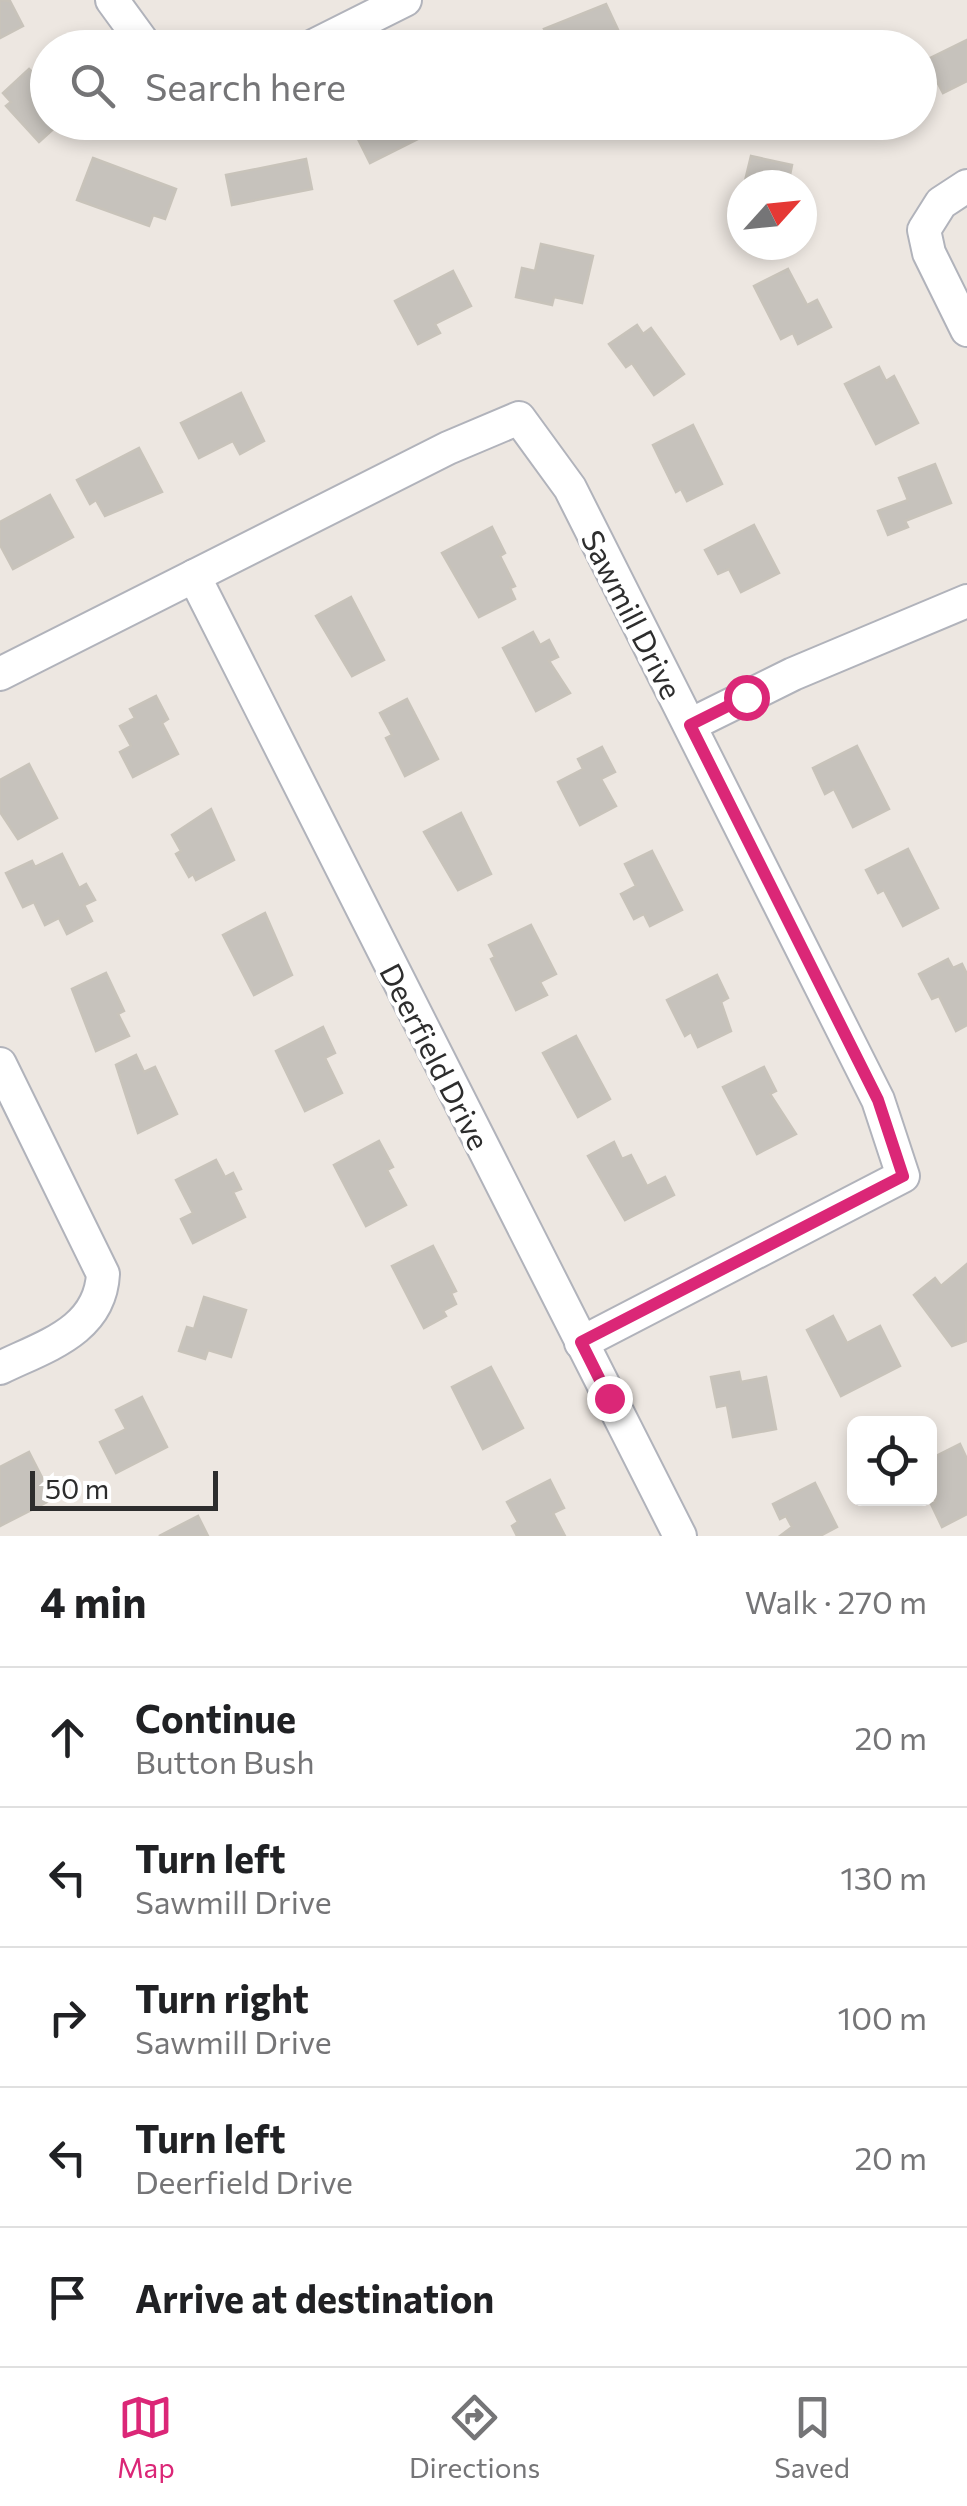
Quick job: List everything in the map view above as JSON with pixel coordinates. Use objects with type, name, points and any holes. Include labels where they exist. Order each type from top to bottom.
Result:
[{"type":"street","points":[[112,0],[134,30]]},
{"type":"street","points":[[345,30],[405,0]]},
{"type":"street","points":[[967,186],[940,203],[924,230],[929,252],[967,330]]},
{"type":"street","name":"Sawmill Drive","points":[[0,674],[448,448],[519,418],[570,488],[878,1100],[903,1176],[581,1342]]},
{"type":"street","name":"Deerfield Drive","points":[[194,576],[680,1536]]},
{"type":"street","points":[[690,725],[793,674],[967,601]]},
{"type":"street","points":[[0,1064],[103,1274],[102,1294],[80,1326],[0,1368]]},
{"type":"building","points":[[0,0],[10,1],[23,26],[0,38]]},
{"type":"building","points":[[606,4],[618,30],[544,30]]},
{"type":"building","points":[[967,40],[967,81],[943,93],[937,81],[937,55]]},
{"type":"building","points":[[30,70],[30,132],[6,106],[11,102],[3,93]]},
{"type":"building","points":[[358,140],[416,140],[370,163]]},
{"type":"building","points":[[751,156],[792,165],[791,170],[748,170]]},
{"type":"building","points":[[93,158],[176,189],[165,219],[153,215],[149,226],[77,200]]},
{"type":"building","points":[[306,159],[312,189],[232,205],[226,175]]},
{"type":"building","points":[[541,244],[593,256],[582,303],[554,297],[552,305],[516,297],[522,268],[535,271]]},
{"type":"building","points":[[788,269],[807,305],[817,300],[831,327],[798,344],[793,333],[781,339],[754,286]]},
{"type":"building","points":[[453,271],[471,306],[435,324],[440,333],[418,344],[395,301]]},
{"type":"building","points":[[637,325],[643,334],[651,328],[684,374],[654,395],[632,363],[626,367],[609,344]]},
{"type":"building","points":[[879,367],[886,381],[894,376],[918,423],[876,444],[845,384]]},
{"type":"building","points":[[241,393],[264,441],[240,454],[233,441],[199,458],[181,423]]},
{"type":"building","points":[[693,425],[722,484],[687,501],[681,489],[676,492],[653,445]]},
{"type":"building","points":[[139,448],[162,492],[105,516],[96,500],[90,504],[77,480]]},
{"type":"building","points":[[935,464],[951,503],[905,521],[908,527],[888,535],[878,511],[908,500],[899,478]]},
{"type":"building","points":[[50,495],[73,537],[13,569],[0,545],[0,522]]},
{"type":"building","points":[[754,525],[779,573],[741,592],[729,569],[718,574],[705,550]]},
{"type":"building","points":[[492,527],[505,553],[500,556],[515,586],[510,588],[515,599],[479,617],[442,553]]},
{"type":"building","points":[[351,597],[384,660],[352,676],[316,616]]},
{"type":"building","points":[[533,632],[540,645],[549,640],[558,657],[549,661],[570,693],[536,711],[503,648]]},
{"type":"building","points":[[156,696],[168,719],[162,723],[178,754],[133,777],[120,752],[131,746],[120,726],[135,718],[130,709]]},
{"type":"building","points":[[407,699],[438,759],[405,776],[386,738],[392,735],[380,713]]},
{"type":"building","points":[[857,746],[889,809],[853,827],[834,789],[825,794],[813,768]]},
{"type":"building","points":[[602,747],[615,772],[601,779],[616,806],[580,825],[558,782],[583,769],[578,759]]},
{"type":"building","points":[[29,764],[57,818],[18,839],[0,812],[0,780]]},
{"type":"building","points":[[211,809],[234,860],[196,880],[193,874],[189,877],[176,854],[181,851],[172,835]]},
{"type":"building","points":[[461,813],[491,874],[458,890],[424,832]]},
{"type":"building","points":[[908,849],[938,908],[903,926],[884,890],[878,893],[866,870]]},
{"type":"building","points":[[652,851],[682,910],[650,926],[644,914],[634,919],[621,894],[636,886],[625,864]]},
{"type":"building","points":[[62,854],[79,888],[86,884],[95,900],[84,905],[92,921],[67,934],[59,918],[45,925],[34,902],[23,907],[6,873],[32,861],[35,867]]},
{"type":"building","points":[[265,913],[292,975],[254,995],[223,935]]},
{"type":"building","points":[[531,925],[556,974],[540,982],[547,995],[516,1010],[491,959],[495,957],[489,945]]},
{"type":"building","points":[[948,959],[953,968],[962,964],[967,974],[967,1025],[956,1031],[939,996],[932,999],[919,974]]},
{"type":"building","points":[[106,973],[124,1011],[118,1014],[129,1036],[96,1051],[72,989]]},
{"type":"building","points":[[717,975],[728,998],[721,1002],[731,1031],[698,1047],[691,1032],[685,1036],[667,1000]]},
{"type":"building","points":[[323,1027],[335,1053],[325,1058],[342,1093],[305,1111],[276,1051]]},
{"type":"building","points":[[576,1036],[610,1099],[578,1117],[543,1053]]},
{"type":"building","points":[[136,1055],[144,1072],[155,1067],[177,1114],[138,1133],[116,1065]]},
{"type":"building","points":[[764,1067],[776,1091],[770,1094],[796,1134],[757,1154],[723,1087]]},
{"type":"building","points":[[379,1141],[393,1167],[387,1170],[406,1205],[366,1226],[334,1165]]},
{"type":"building","points":[[614,1142],[622,1159],[631,1155],[647,1186],[665,1177],[674,1195],[625,1220],[588,1156]]},
{"type":"building","points":[[216,1160],[225,1177],[233,1173],[241,1189],[233,1192],[245,1217],[193,1243],[181,1219],[193,1213],[176,1180]]},
{"type":"building","points":[[433,1246],[456,1291],[451,1293],[456,1304],[443,1311],[446,1316],[424,1328],[392,1266]]},
{"type":"building","points":[[967,1264],[966,1341],[952,1346],[914,1295],[935,1278],[941,1286]]},
{"type":"building","points":[[204,1297],[246,1310],[231,1357],[208,1350],[205,1359],[179,1351],[187,1327],[194,1329]]},
{"type":"building","points":[[833,1316],[847,1343],[880,1326],[900,1366],[841,1396],[807,1330]]},
{"type":"building","points":[[491,1367],[523,1428],[483,1449],[452,1387]]},
{"type":"building","points":[[739,1372],[741,1382],[766,1377],[776,1429],[733,1437],[727,1405],[717,1407],[711,1377]]},
{"type":"building","points":[[142,1397],[167,1447],[116,1473],[100,1442],[126,1429],[116,1410]]},
{"type":"building","points":[[960,1444],[967,1459],[967,1514],[942,1527],[932,1506],[937,1506],[937,1456]]},
{"type":"building","points":[[29,1452],[53,1499],[0,1526],[0,1467]]},
{"type":"building","points":[[550,1480],[564,1508],[553,1513],[565,1536],[517,1536],[512,1526],[518,1522],[507,1502]]},
{"type":"building","points":[[815,1483],[837,1527],[820,1536],[780,1536],[792,1527],[786,1516],[780,1519],[773,1504]]},
{"type":"building","points":[[198,1516],[208,1536],[159,1536]]},
{"type":"route","points":[[609,1398],[581,1342],[903,1176],[878,1100],[690,725],[746,697]]}]
